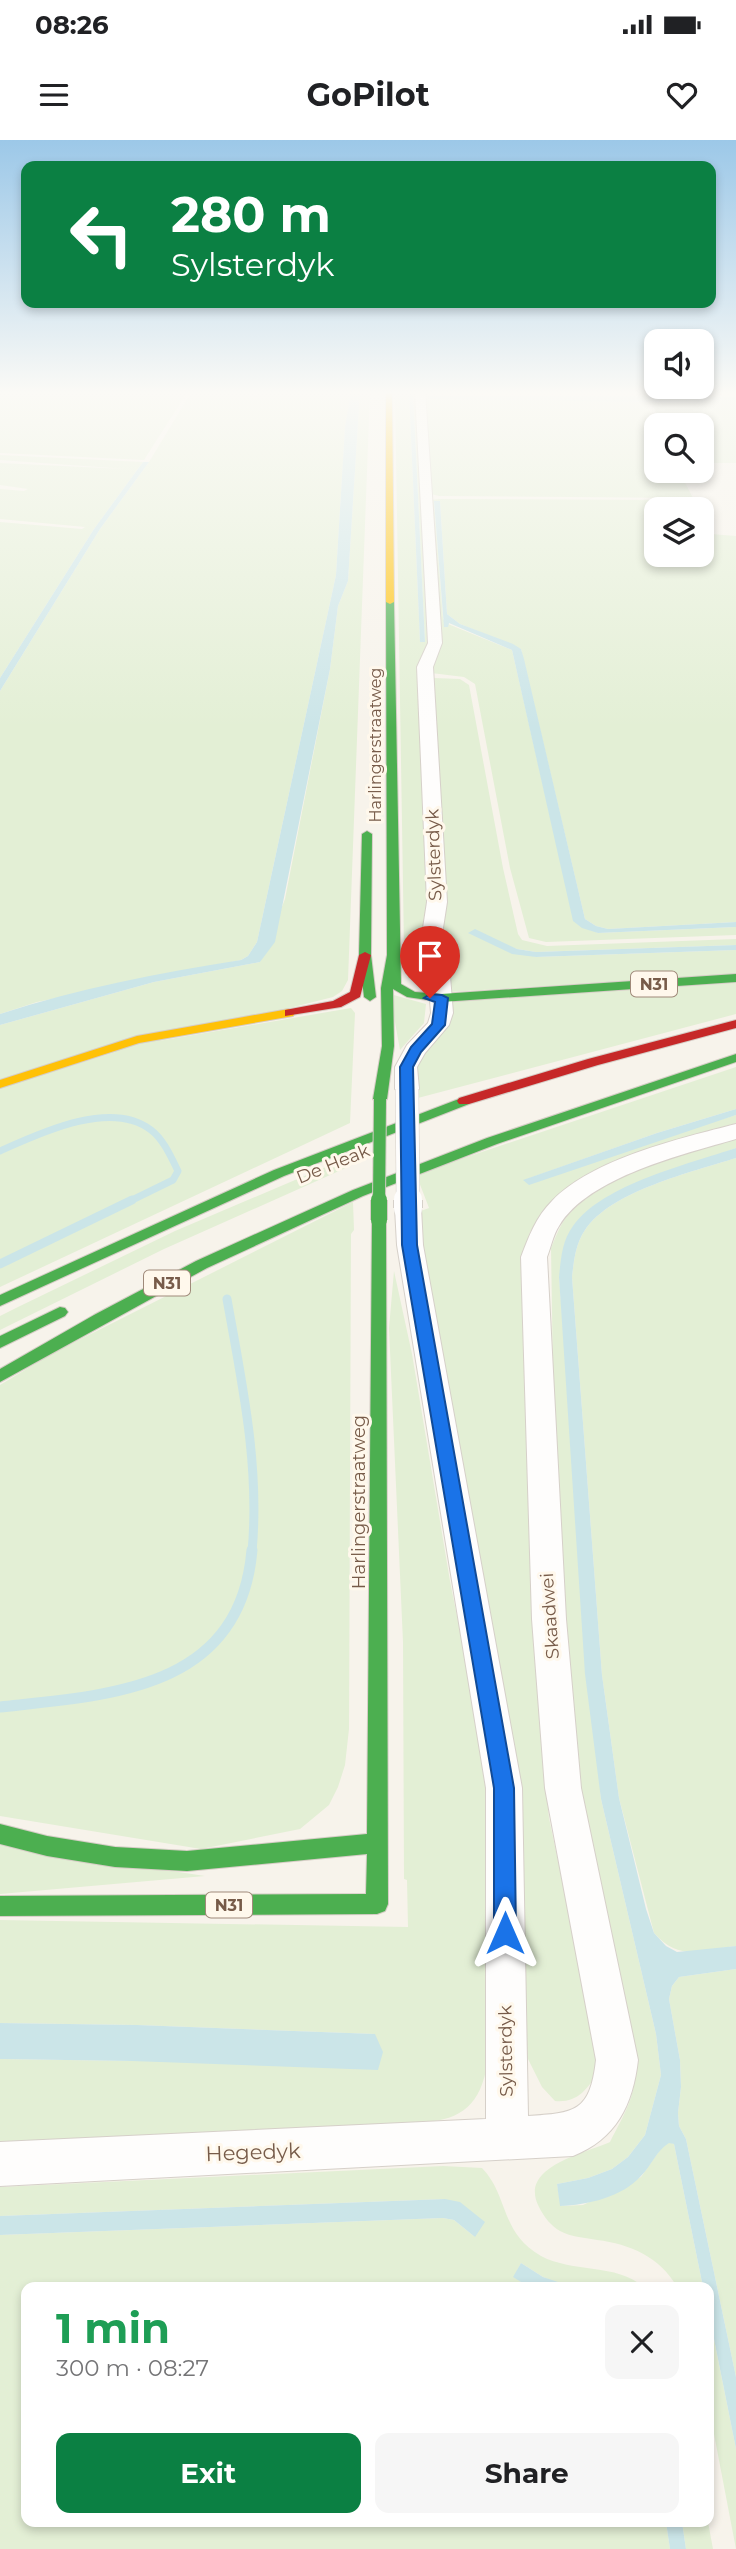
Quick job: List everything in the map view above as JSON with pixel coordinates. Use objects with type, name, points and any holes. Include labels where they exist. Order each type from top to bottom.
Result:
[{"type":"main road","name":"Harlingerstraatweg","points":[[380,1099],[388,1046],[387,988],[393,955],[390,503]]},
{"type":"main road","name":"Harlingerstraatweg","points":[[0,1906],[377,1904],[376,1843],[393,1214],[365,955],[367,816]]},
{"type":"main road","points":[[0,1084],[40,1069],[137,1041],[337,1004],[356,994],[365,955]]},
{"type":"main road","name":"N31","points":[[393,955],[395,985],[402,992],[442,998],[736,978]]},
{"type":"main road","name":"De Heak","points":[[0,1301],[143,1233],[306,1161],[451,1106],[549,1075],[736,1024]]},
{"type":"main road","points":[[564,1099],[652,1071],[736,1049]]},
{"type":"main road","name":"N31","points":[[0,1376],[53,1344],[169,1282],[326,1206],[469,1149],[736,1058]]},
{"type":"main road","name":"De Heak","points":[[357,1174],[421,1149]]},
{"type":"main road","points":[[0,1343],[74,1306]]},
{"type":"main road","points":[[0,1834],[47,1846],[114,1857],[187,1861],[376,1843]]},
{"type":"street","name":"Sylsterdyk","points":[[427,503],[435,643],[425,667],[437,902],[429,954],[439,976],[442,998],[438,1025],[415,1050],[406,1067],[407,1089],[393,1214],[410,1245],[504,1788],[507,2140]]},
{"type":"street","name":"Skaadwei","points":[[507,2140],[573,2135],[592,2124],[615,2087],[617,2060],[563,1787],[549,1619],[534,1257],[548,1222],[572,1196],[617,1170],[736,1131]]},
{"type":"street","name":"Hegedyk","points":[[0,2164],[135,2155],[507,2140]]},
{"type":"green space","points":[[0,503],[113,503],[0,678],[0,522],[82,529],[85,527],[0,519]]},
{"type":"green space","points":[[119,503],[340,503],[336,575],[257,942],[248,956],[241,960],[37,1002],[0,1014],[0,691],[100,529]]},
{"type":"green space","points":[[353,503],[366,503],[348,980],[342,991],[333,997],[0,1081],[0,1025],[154,982],[260,962],[285,899],[330,669],[338,606],[348,581]]},
{"type":"green space","points":[[397,503],[414,503],[420,641],[425,642],[418,503],[424,503],[429,598],[429,990],[408,978],[404,947]]},
{"type":"green space","points":[[430,503],[434,503],[443,619],[448,624],[512,650],[574,921],[598,933],[736,927],[736,935],[546,942],[529,938],[510,868],[475,684],[464,677],[431,673]]},
{"type":"green space","points":[[440,503],[644,503],[644,567],[714,567],[714,534],[736,536],[736,922],[608,929],[585,919],[521,649],[460,624],[447,614]]},
{"type":"green space","points":[[431,679],[460,679],[469,685],[503,868],[518,934],[522,940],[547,946],[736,939],[736,945],[536,952],[517,949],[468,933],[536,957],[736,950],[736,974],[449,992],[437,953]]},
{"type":"green space","points":[[736,983],[736,1014],[414,1099],[413,1068],[448,1002]]},
{"type":"green space","points":[[390,994],[426,1004],[424,1023],[400,1050]]},
{"type":"green space","points":[[351,1008],[355,1013],[350,1123],[0,1287],[0,1088],[141,1044]]},
{"type":"green space","points":[[736,1067],[736,1109],[657,1133],[524,1180],[736,1115],[736,1123],[686,1138],[564,1192],[545,1209],[530,1232],[522,1258],[539,1717],[549,1818],[594,2033],[598,2072],[581,2094],[569,2100],[555,2101],[542,2087],[527,2057],[418,1212],[429,1208],[416,1174]]},
{"type":"green space","points":[[736,1138],[736,1148],[618,1192],[591,1208],[559,1277],[601,1799],[656,2034],[661,2075],[645,2135],[628,2157],[612,2169],[588,2178],[557,2184],[561,2206],[583,2205],[641,2177],[662,2147],[669,2142],[674,2144],[702,2282],[674,2282],[653,2260],[632,2249],[564,2233],[543,2214],[535,2193],[537,2182],[556,2164],[610,2142],[630,2100],[635,2080],[635,2055],[576,1781],[554,1438],[551,1248],[565,1219],[581,1203],[621,1178],[668,1159]]},
{"type":"green space","points":[[349,1157],[348,1167],[164,1249],[0,1330],[0,1316],[18,1307],[175,1231]]},
{"type":"green space","points":[[736,1158],[736,1946],[692,1952],[673,1948],[654,1933],[619,1798],[602,1675],[572,1277],[579,1241],[585,1230],[613,1204],[654,1185]]},
{"type":"green space","points":[[353,1202],[349,1729],[345,1765],[329,1805],[300,1829],[201,1849],[0,1816],[0,1385],[53,1353]]},
{"type":"green space","points":[[394,1271],[412,1354],[450,1581],[482,1742],[490,1812],[486,2070],[482,2084],[477,2095],[462,2111],[441,2120],[414,2122],[413,2126],[0,2143],[0,2059],[132,2061],[375,2034],[0,2023],[0,1920],[408,1927],[407,1880],[404,1879],[403,1642],[389,1328]]},
{"type":"green space","points":[[0,1845],[205,1876],[0,1894]]},
{"type":"green space","points":[[736,1969],[736,2377],[686,2139],[679,2126],[680,2060],[669,1999],[672,1986],[679,1977]]},
{"type":"green space","points":[[443,2166],[482,2168],[497,2190],[511,2225],[528,2247],[553,2261],[621,2274],[637,2282],[556,2282],[521,2263],[514,2277],[522,2282],[21,2282],[21,2527],[667,2527],[670,2549],[0,2549],[0,2235],[443,2218],[454,2220],[475,2237],[445,2199],[0,2216],[0,2187]]},
{"type":"green space","points":[[714,2339],[736,2449],[736,2549],[714,2434]]},
{"type":"green space","points":[[683,2527],[709,2527],[713,2549],[686,2549]]},
{"type":"water","points":[[113,503],[119,503],[100,529],[0,691],[0,678]]},
{"type":"water","points":[[340,503],[353,503],[348,581],[338,606],[330,669],[275,942],[260,962],[154,982],[0,1025],[0,1014],[59,996],[241,960],[248,956],[257,942],[336,575]]},
{"type":"water","points":[[414,503],[418,503],[425,642],[420,642]]},
{"type":"water","points":[[434,503],[440,503],[447,614],[460,624],[521,649],[585,919],[608,929],[736,922],[736,927],[598,933],[582,928],[573,921],[512,650],[449,623],[448,627],[444,627]]},
{"type":"water","points":[[475,929],[517,949],[536,952],[736,945],[736,950],[536,957],[512,954],[468,933]]},
{"type":"water","points":[[736,1109],[736,1115],[529,1185],[523,1180],[657,1133]]},
{"type":"water","points":[[736,1148],[736,1158],[654,1185],[613,1204],[597,1216],[579,1241],[572,1277],[602,1675],[619,1798],[646,1909],[654,1933],[666,1946],[677,1952],[736,1946],[736,1969],[679,1977],[672,1986],[669,1999],[680,2060],[679,2126],[686,2139],[736,2377],[736,2449],[714,2339],[714,2282],[702,2282],[674,2144],[665,2146],[633,2183],[604,2199],[560,2206],[557,2184],[588,2178],[612,2169],[628,2157],[645,2135],[661,2075],[656,2034],[601,1799],[585,1674],[559,1277],[561,1256],[566,1238],[587,1211],[625,1187]]},
{"type":"water","points":[[0,2023],[375,2034],[383,2052],[378,2070],[0,2059]]},
{"type":"water","points":[[445,2199],[460,2202],[485,2222],[475,2237],[454,2220],[443,2218],[0,2235],[0,2216]]},
{"type":"water","points":[[521,2263],[543,2277],[558,2282],[521,2282],[513,2277]]},
{"type":"water","points":[[667,2527],[683,2527],[686,2549],[670,2549]]},
{"type":"waterway","points":[[0,1151],[76,1122],[96,1118],[135,1121],[160,1139],[178,1171],[173,1180],[128,1202]]},
{"type":"waterway","points":[[0,1264],[132,1200]]},
{"type":"waterway","points":[[227,1299],[252,1456],[252,1552]]},
{"type":"waterway","points":[[0,1707],[125,1689],[163,1676],[196,1658],[223,1632],[242,1596],[252,1550]]},
{"type":"traffic: fast","points":[[380,1099],[388,1046],[387,988],[393,955],[390,602]]},
{"type":"traffic: fast","points":[[367,834],[365,955],[370,997]]},
{"type":"traffic: fast","points":[[393,955],[395,985],[411,995],[441,998],[736,978]]},
{"type":"traffic: fast","points":[[0,1376],[150,1291],[253,1240],[358,1193],[492,1141],[736,1058]]},
{"type":"traffic: fast","points":[[379,1220],[380,1099]]},
{"type":"traffic: fast","points":[[0,1301],[279,1173],[464,1101]]},
{"type":"traffic: fast","points":[[377,1904],[379,1220]]},
{"type":"traffic: fast","points":[[0,1343],[60,1312]]},
{"type":"traffic: fast","points":[[0,1834],[47,1846],[115,1857],[187,1861],[377,1843]]},
{"type":"traffic: fast","points":[[0,1906],[377,1904]]},
{"type":"traffic: slow","points":[[390,503],[390,602]]},
{"type":"traffic: slow","points":[[0,1084],[137,1040],[289,1013]]},
{"type":"traffic: jam","points":[[289,1013],[337,1004],[356,994],[365,955]]},
{"type":"traffic: jam","points":[[464,1101],[593,1062],[736,1024]]},
{"type":"route","points":[[430,998],[442,998],[442,1013],[438,1025],[415,1050],[406,1067],[410,1245],[504,1788],[505,1933]]}]
